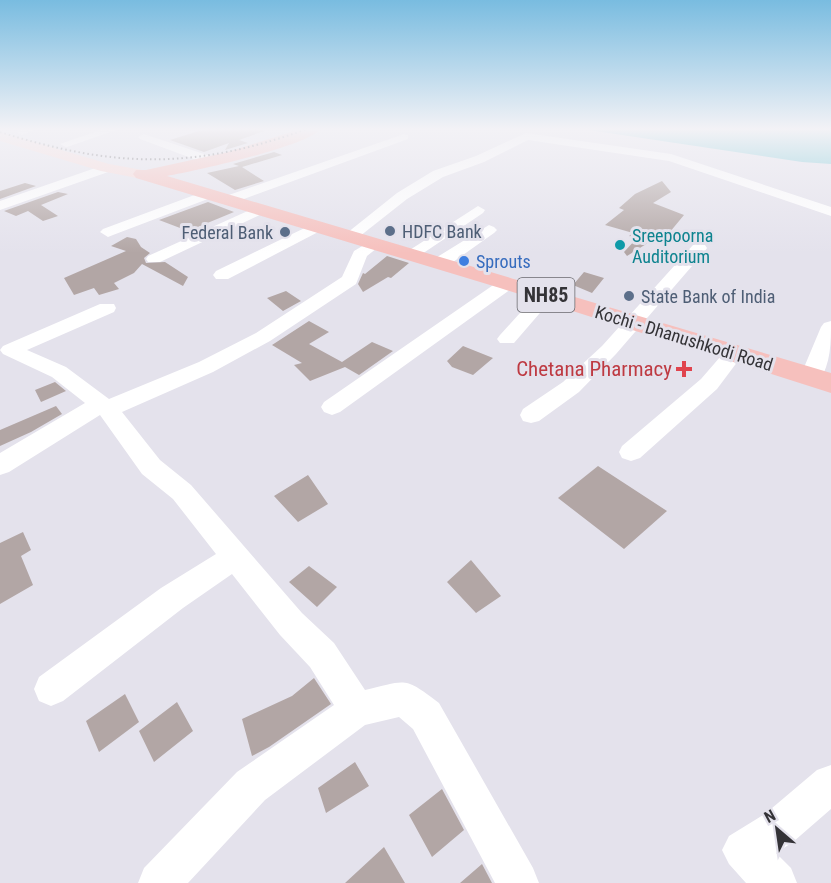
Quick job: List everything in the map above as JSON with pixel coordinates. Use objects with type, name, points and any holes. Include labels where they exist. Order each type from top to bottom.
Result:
[{"type":"highway","points":[[141,171],[146,170]]},
{"type":"highway","points":[[202,170],[203,191]]},
{"type":"highway","name":"Kochi - Dhanushkodi Road","points":[[141,171],[228,200],[821,380]]},
{"type":"main road","points":[[132,170],[141,171]]},
{"type":"street","points":[[0,206],[101,170]]},
{"type":"street","points":[[228,200],[311,170]]},
{"type":"street","points":[[0,465],[104,406],[215,363],[262,337],[351,280],[362,240],[402,196],[438,174],[449,170]]},
{"type":"street","points":[[707,170],[831,212]]},
{"type":"street","points":[[108,232],[203,191]]},
{"type":"street","points":[[154,259],[261,209]]},
{"type":"street","points":[[410,255],[478,210]]},
{"type":"street","points":[[222,275],[317,227]]},
{"type":"street","points":[[440,263],[489,230]]},
{"type":"street","points":[[531,415],[571,387],[609,350],[699,248]]},
{"type":"street","points":[[332,407],[507,283]]},
{"type":"street","points":[[507,339],[546,295]]},
{"type":"street","points":[[3,350],[107,308]]},
{"type":"street","points":[[821,380],[831,327]]},
{"type":"street","points":[[3,350],[59,372],[104,406],[151,467],[182,492],[291,624],[322,655],[357,710]]},
{"type":"street","points":[[631,452],[709,384],[734,353]]},
{"type":"street","points":[[51,689],[172,598],[236,556]]},
{"type":"street","points":[[159,883],[251,786],[357,710],[404,698],[426,716],[518,883]]},
{"type":"street","points":[[776,883],[743,850],[779,828],[831,784]]},
{"type":"building","points":[[220,170],[247,170],[264,181],[235,190],[207,173]]},
{"type":"building","points":[[662,181],[671,192],[653,203],[684,215],[660,244],[651,241],[627,256],[624,252],[637,238],[629,236],[633,233],[605,225],[624,210],[619,208],[635,194]]},
{"type":"building","points":[[25,183],[36,186],[0,199],[0,191]]},
{"type":"building","points":[[58,192],[68,194],[41,205],[58,216],[43,221],[28,211],[16,216],[4,211]]},
{"type":"building","points":[[208,202],[234,212],[188,231],[159,220]]},
{"type":"building","points":[[127,237],[136,239],[141,247],[150,253],[144,258],[146,263],[165,262],[188,277],[183,286],[142,264],[134,273],[114,283],[119,289],[99,295],[94,288],[74,295],[64,278],[126,251],[111,246]]},
{"type":"building","points":[[387,256],[409,263],[391,278],[388,277],[363,292],[358,284],[363,273],[365,274]]},
{"type":"building","points":[[584,272],[604,278],[592,293],[573,285]]},
{"type":"building","points":[[286,291],[301,301],[283,311],[267,298]]},
{"type":"building","points":[[309,321],[329,332],[309,344],[342,362],[372,342],[393,351],[359,375],[345,367],[310,381],[294,365],[302,363],[272,345]]},
{"type":"building","points":[[463,346],[493,358],[473,375],[452,367],[447,361]]},
{"type":"building","points":[[55,382],[66,391],[41,402],[35,390]]},
{"type":"building","points":[[56,406],[62,414],[0,446],[0,430]]},
{"type":"building","points":[[598,466],[667,511],[624,549],[558,498]]},
{"type":"building","points":[[308,475],[328,504],[298,522],[274,496]]},
{"type":"building","points":[[23,532],[31,550],[21,556],[33,585],[0,604],[0,543]]},
{"type":"building","points":[[471,560],[501,596],[476,613],[447,582]]},
{"type":"building","points":[[309,566],[337,587],[317,607],[289,582]]},
{"type":"building","points":[[314,678],[331,704],[269,747],[252,756],[242,719],[292,696]]},
{"type":"building","points":[[125,694],[139,722],[99,752],[86,721]]},
{"type":"building","points":[[177,702],[193,731],[154,762],[139,731]]},
{"type":"building","points":[[355,762],[369,786],[326,813],[318,788]]},
{"type":"building","points":[[442,789],[464,830],[432,857],[409,815]]},
{"type":"building","points":[[384,847],[405,883],[345,883]]},
{"type":"building","points":[[482,864],[492,883],[460,883]]},
{"type":"place","name":"HDFC Bank","points":[[390,231]]},
{"type":"place","name":"Federal Bank","points":[[285,232]]},
{"type":"place","name":"Sreepoorna Auditorium","points":[[620,245]]},
{"type":"place","name":"Sprouts","points":[[464,261]]},
{"type":"place","name":"State Bank of India","points":[[629,296]]},
{"type":"place","name":"Chetana Pharmacy","points":[[684,369]]}]
